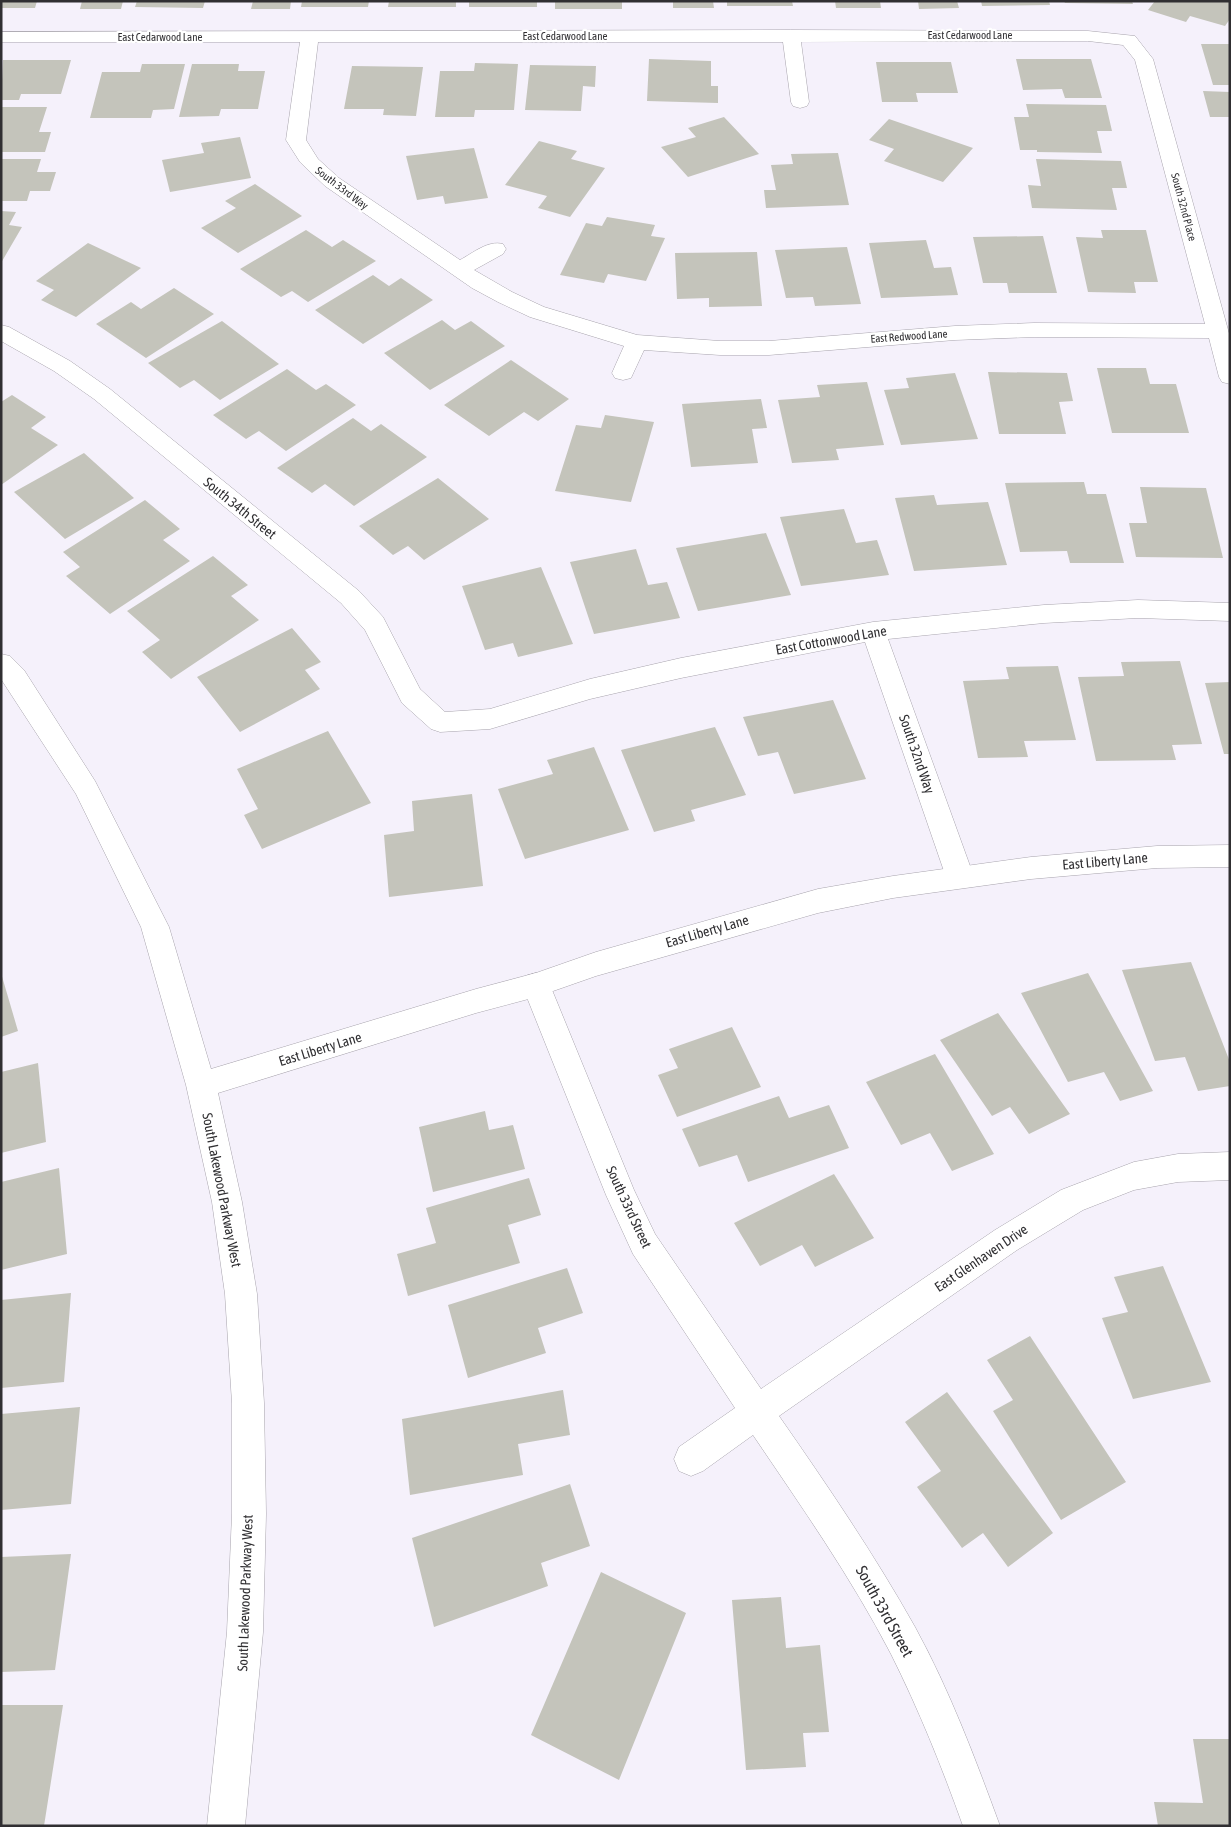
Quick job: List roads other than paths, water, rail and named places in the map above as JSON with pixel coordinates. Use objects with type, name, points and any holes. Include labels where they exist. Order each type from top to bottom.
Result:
[{"type":"street","name":"East Cedarwood Lane","points":[[1,37],[791,35],[1088,36],[1129,40]]},
{"type":"street","points":[[791,35],[800,102]]},
{"type":"street","name":"South 33rd Way","points":[[310,36],[296,140],[311,165],[332,182],[479,283],[537,312],[636,342]]},
{"type":"street","name":"South 32nd Place","points":[[1129,40],[1144,59],[1230,377]]},
{"type":"street","points":[[459,269],[496,249]]},
{"type":"street","name":"East Redwood Lane","points":[[636,342],[680,346],[750,348],[955,333],[1034,330],[1217,331]]},
{"type":"street","name":"South 34th Street","points":[[1,332],[62,366],[102,394],[350,597],[374,624],[412,696],[440,722]]},
{"type":"street","points":[[623,373],[636,342]]},
{"type":"street","name":"East Cottonwood Lane","points":[[440,722],[490,719],[590,689],[681,668],[873,631],[960,620],[1044,614],[1138,609],[1230,612]]},
{"type":"street","name":"South 32nd Way","points":[[873,631],[960,877]]},
{"type":"street","name":"South Lakewood Parkway West","points":[[1,663],[14,677],[86,788],[156,927],[201,1085],[227,1202],[241,1294],[248,1403],[248,1514],[245,1632],[226,1826]]},
{"type":"street","name":"East Liberty Lane","points":[[201,1085],[476,1001],[536,985],[624,956],[818,901],[960,877],[1031,868],[1147,858],[1230,856]]},
{"type":"street","name":"South 33rd Street","points":[[536,985],[621,1195],[644,1244],[854,1555],[903,1641],[944,1728],[982,1826]]},
{"type":"street","name":"East Glenhaven Drive","points":[[757,1412],[1006,1240],[1072,1200],[1134,1176],[1178,1168],[1230,1166]]},
{"type":"street","points":[[691,1459],[757,1412]]}]
